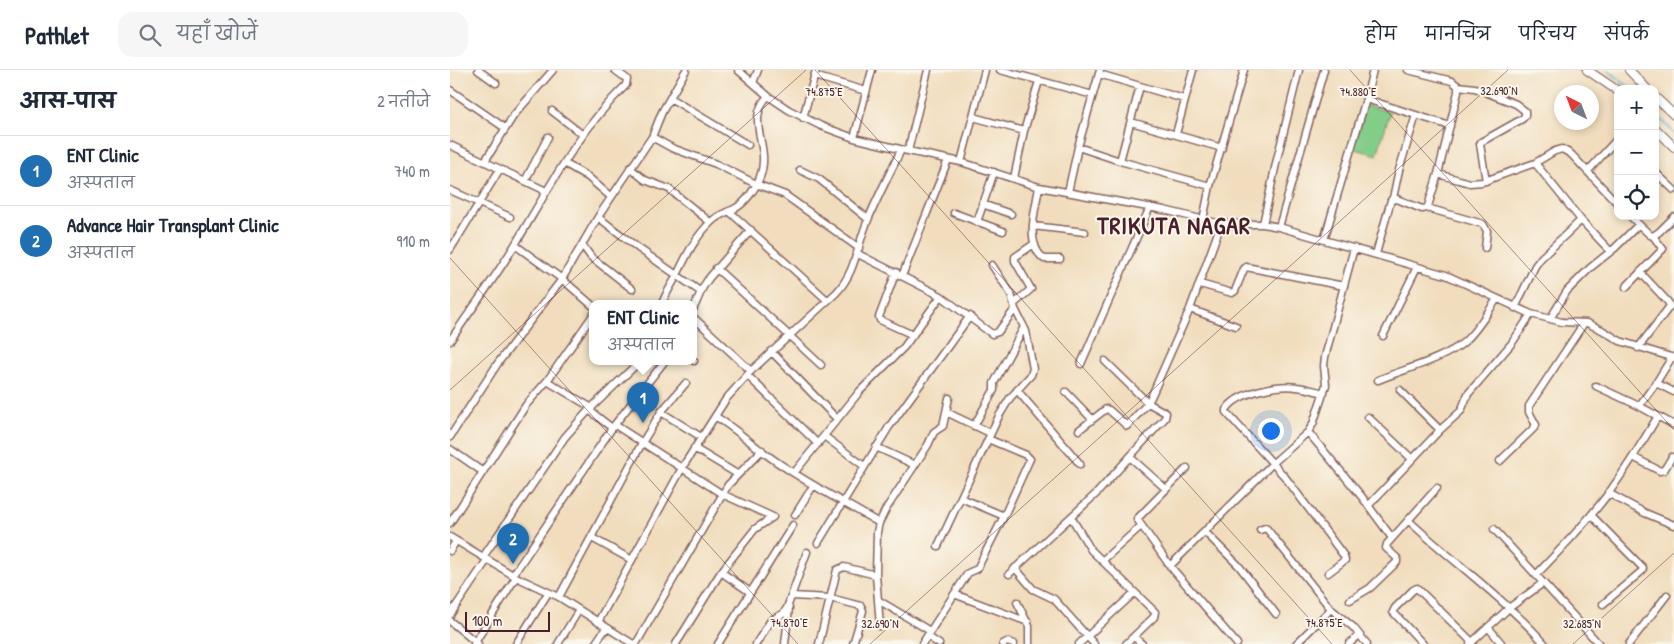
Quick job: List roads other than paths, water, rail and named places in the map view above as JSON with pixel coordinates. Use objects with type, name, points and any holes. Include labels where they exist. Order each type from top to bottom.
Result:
[{"type":"main road","points":[[1587,70],[1614,88]]},
{"type":"main road","points":[[1628,70],[1643,85]]},
{"type":"main road","points":[[1659,100],[1674,115]]},
{"type":"main road","points":[[1657,130],[1674,147]]},
{"type":"street","points":[[478,70],[496,83]]},
{"type":"street","points":[[484,161],[505,128],[553,70]]},
{"type":"street","points":[[450,341],[515,245],[546,191],[583,135],[602,109],[628,82],[625,77],[615,70]]},
{"type":"street","points":[[450,437],[498,363],[562,279],[583,246],[598,217],[652,137],[670,98],[686,70]]},
{"type":"street","points":[[738,70],[768,96],[803,118],[854,138],[905,151],[961,162],[1039,187],[1150,207],[1221,224],[1263,224],[1279,227],[1416,267],[1468,285],[1531,314],[1562,322],[1584,322],[1620,341],[1673,358],[1639,406]]},
{"type":"street","points":[[753,83],[758,70]]},
{"type":"street","points":[[854,138],[872,70]]},
{"type":"street","points":[[598,622],[682,468],[726,398],[771,351],[846,282],[868,220],[905,151],[928,70]]},
{"type":"street","points":[[961,162],[985,70]]},
{"type":"street","points":[[1002,70],[1093,95]]},
{"type":"street","points":[[1176,134],[1193,70]]},
{"type":"street","points":[[1203,220],[1210,186],[1244,70]]},
{"type":"street","points":[[1263,224],[1268,195],[1299,70]]},
{"type":"street","points":[[1279,227],[1324,70]]},
{"type":"street","points":[[1324,240],[1373,70]]},
{"type":"street","points":[[1408,70],[1452,81],[1458,86],[1475,88],[1522,107],[1526,113],[1522,118],[1480,144],[1486,181]]},
{"type":"street","points":[[1068,192],[1078,147],[1100,72],[1184,99]]},
{"type":"street","points":[[803,118],[815,73],[866,90]]},
{"type":"street","points":[[1014,178],[1024,131],[1040,81]]},
{"type":"street","points":[[1120,161],[1140,86]]},
{"type":"street","points":[[1427,208],[1438,174],[1458,86]]},
{"type":"street","points":[[450,90],[505,128]]},
{"type":"street","points":[[664,300],[691,246],[710,222],[719,215],[740,205],[756,184],[763,169],[764,154],[758,116],[761,104],[768,96]]},
{"type":"street","points":[[670,98],[748,145]]},
{"type":"street","points":[[1366,99],[1450,126]]},
{"type":"street","points":[[552,111],[583,135]]},
{"type":"street","points":[[1376,254],[1416,115]]},
{"type":"street","points":[[973,118],[1024,131]]},
{"type":"street","points":[[1131,122],[1222,148]]},
{"type":"street","points":[[525,181],[548,137]]},
{"type":"street","points":[[652,137],[672,148],[716,164],[756,184],[785,195],[858,251],[941,296],[992,334],[995,334],[1015,307],[1032,289],[1015,261],[1015,257],[1034,244]]},
{"type":"street","points":[[1588,171],[1614,142]]},
{"type":"street","points":[[450,145],[546,191]]},
{"type":"street","points":[[1078,147],[1120,161],[1210,186]]},
{"type":"street","points":[[1438,174],[1470,183],[1486,181],[1535,163],[1562,149],[1571,154],[1614,200]]},
{"type":"street","points":[[902,276],[948,160]]},
{"type":"street","points":[[564,163],[588,177],[611,197]]},
{"type":"street","points":[[1535,163],[1581,220],[1611,252]]},
{"type":"street","points":[[630,168],[645,180],[669,189],[710,222]]},
{"type":"street","points":[[450,250],[500,169]]},
{"type":"street","points":[[800,170],[819,179],[868,220]]},
{"type":"street","points":[[977,222],[994,172]]},
{"type":"street","points":[[1658,175],[1674,190]]},
{"type":"street","points":[[1039,187],[1033,226],[1034,244],[1040,256],[1044,259],[1060,259]]},
{"type":"street","points":[[450,190],[510,217]]},
{"type":"street","points":[[1393,198],[1422,209],[1427,208],[1483,224],[1486,228],[1485,248]]},
{"type":"street","points":[[982,204],[1011,214]]},
{"type":"street","points":[[1081,364],[1150,207]]},
{"type":"street","points":[[730,211],[828,300]]},
{"type":"street","points":[[954,213],[1003,232]]},
{"type":"street","points":[[598,217],[701,292]]},
{"type":"street","points":[[1653,236],[1674,217]]},
{"type":"street","points":[[1515,308],[1535,266],[1541,258],[1581,220]]},
{"type":"street","points":[[1626,287],[1663,249],[1653,236],[1634,220]]},
{"type":"street","points":[[1079,430],[1106,409],[1127,426],[1148,403],[1190,309],[1221,224]]},
{"type":"street","points":[[1550,319],[1576,280],[1611,252],[1638,225]]},
{"type":"street","points":[[1033,226],[1085,232]]},
{"type":"street","points":[[697,301],[716,268],[751,230]]},
{"type":"street","points":[[515,245],[562,279],[589,303]]},
{"type":"street","points":[[583,246],[591,257],[632,288]]},
{"type":"street","points":[[1170,566],[1273,463],[1308,432],[1313,424],[1326,385],[1325,358],[1354,248]]},
{"type":"street","points":[[938,546],[1004,407],[1032,375],[1033,369],[1029,343],[1024,327],[1007,286],[992,264]]},
{"type":"street","points":[[1200,284],[1232,293],[1235,291],[1244,269],[1249,267],[1344,286]]},
{"type":"street","points":[[1383,336],[1416,267]]},
{"type":"street","points":[[716,268],[821,365]]},
{"type":"street","points":[[896,272],[878,317],[880,320],[912,335]]},
{"type":"street","points":[[1638,348],[1670,306],[1640,272]]},
{"type":"street","points":[[794,473],[860,391],[896,356],[941,296]]},
{"type":"street","points":[[1378,380],[1444,355],[1458,347],[1470,336],[1497,298]]},
{"type":"street","points":[[1190,309],[1236,326]]},
{"type":"street","points":[[1369,506],[1461,410],[1468,394],[1512,343],[1531,314]]},
{"type":"street","points":[[818,543],[889,427],[970,316]]},
{"type":"street","points":[[450,523],[526,405],[546,381],[589,321]]},
{"type":"street","points":[[697,321],[818,444]]},
{"type":"street","points":[[1500,461],[1534,428],[1536,424],[1529,412],[1529,406],[1584,322]]},
{"type":"street","points":[[974,426],[993,392],[994,384],[1024,327]]},
{"type":"street","points":[[771,351],[837,419]]},
{"type":"street","points":[[1009,574],[1097,493],[1166,416],[1164,412],[1148,403],[1105,361]]},
{"type":"street","points":[[450,615],[526,494],[548,465],[565,437],[590,409],[636,365]]},
{"type":"street","points":[[450,621],[476,643],[515,576],[614,427],[662,365]]},
{"type":"street","points":[[546,381],[614,427],[722,494],[773,516],[755,529],[721,572],[676,644]]},
{"type":"street","points":[[559,597],[642,443],[661,412],[686,383]]},
{"type":"street","points":[[1656,383],[1674,392]]},
{"type":"street","points":[[1324,393],[1296,386],[1271,388],[1254,392],[1227,407],[1226,412],[1273,463],[1313,512],[1344,556],[1345,560],[1328,573]]},
{"type":"street","points":[[1596,386],[1674,425]]},
{"type":"street","points":[[1017,390],[1080,464]]},
{"type":"street","points":[[1400,390],[1440,430]]},
{"type":"street","points":[[1066,392],[1092,419]]},
{"type":"street","points":[[880,626],[876,575],[879,523],[886,508],[928,445],[934,432],[943,426],[949,398]]},
{"type":"street","points":[[661,412],[701,437]]},
{"type":"street","points":[[922,644],[968,573],[978,569],[1030,459],[1026,455],[946,412]]},
{"type":"street","points":[[715,416],[813,486],[879,523]]},
{"type":"street","points":[[1536,575],[1591,515],[1608,493],[1658,416]]},
{"type":"street","points":[[1368,417],[1412,459]]},
{"type":"street","points":[[1308,432],[1369,506],[1392,538]]},
{"type":"street","points":[[824,436],[864,466]]},
{"type":"street","points":[[876,447],[915,465]]},
{"type":"street","points":[[694,448],[737,474]]},
{"type":"street","points":[[450,449],[483,472]]},
{"type":"street","points":[[450,537],[515,576],[559,597],[606,628],[635,644],[722,494],[737,474],[762,450]]},
{"type":"street","points":[[1130,457],[1166,489]]},
{"type":"street","points":[[1633,457],[1660,471],[1664,470],[1672,458]]},
{"type":"street","points":[[1187,468],[1137,518],[1170,566],[1237,644]]},
{"type":"street","points":[[795,515],[813,486]]},
{"type":"street","points":[[1350,600],[1370,588],[1397,562],[1397,558],[1386,548],[1387,544],[1437,488]]},
{"type":"street","points":[[1608,493],[1645,513],[1674,525]]},
{"type":"street","points":[[961,498],[1004,516]]},
{"type":"street","points":[[1591,515],[1643,568],[1642,571],[1603,604]]},
{"type":"street","points":[[1071,517],[1086,543],[1102,561],[1156,612],[1154,617],[1126,644]]},
{"type":"street","points":[[1408,520],[1483,584],[1545,644]]},
{"type":"street","points":[[718,644],[793,525]]},
{"type":"street","points":[[1102,561],[1141,526]]},
{"type":"street","points":[[1260,530],[1267,529],[1331,609],[1367,644]]},
{"type":"street","points":[[1494,529],[1599,644]]},
{"type":"street","points":[[1204,531],[1239,566],[1276,614]]},
{"type":"street","points":[[592,538],[632,560]]},
{"type":"street","points":[[450,551],[456,541]]},
{"type":"street","points":[[756,644],[771,620],[783,614],[789,604],[807,552]]},
{"type":"street","points":[[819,644],[835,573],[844,567],[876,575]]},
{"type":"street","points":[[1015,568],[1032,589],[1054,599],[1094,644]]},
{"type":"street","points":[[721,572],[750,592]]},
{"type":"street","points":[[1423,644],[1393,612],[1413,590],[1417,588],[1471,643],[1509,608],[1543,583]]},
{"type":"street","points":[[516,644],[548,592]]},
{"type":"street","points":[[1079,644],[1134,593]]},
{"type":"street","points":[[954,594],[1028,622]]},
{"type":"street","points":[[1629,644],[1667,595]]},
{"type":"street","points":[[792,596],[830,598],[858,604],[863,608],[853,644]]},
{"type":"street","points":[[878,600],[929,633],[938,644]]},
{"type":"street","points":[[1017,602],[1028,622],[1029,644]]},
{"type":"street","points":[[785,644],[789,604]]},
{"type":"street","points":[[1296,644],[1331,609]]},
{"type":"street","points":[[558,644],[579,610]]},
{"type":"street","points":[[1488,627],[1502,644]]},
{"type":"street","points":[[595,644],[606,628]]},
{"type":"street","points":[[1349,644],[1359,635]]},
{"type":"street","points":[[1134,637],[1142,644]]},
{"type":"street","points":[[1003,644],[1006,642],[1014,644]]},
{"type":"waterway","points":[[1608,70],[1626,85]]},
{"type":"waterway","points":[[1659,117],[1674,133]]},
{"type":"place","name":"ENT Clinic","points":[[643,423]]},
{"type":"place","name":"Advance Hair Transplant Clinic","points":[[513,564]]},
{"type":"district","name":"TRIKUTA NAGAR","points":[[1174,225]]}]
